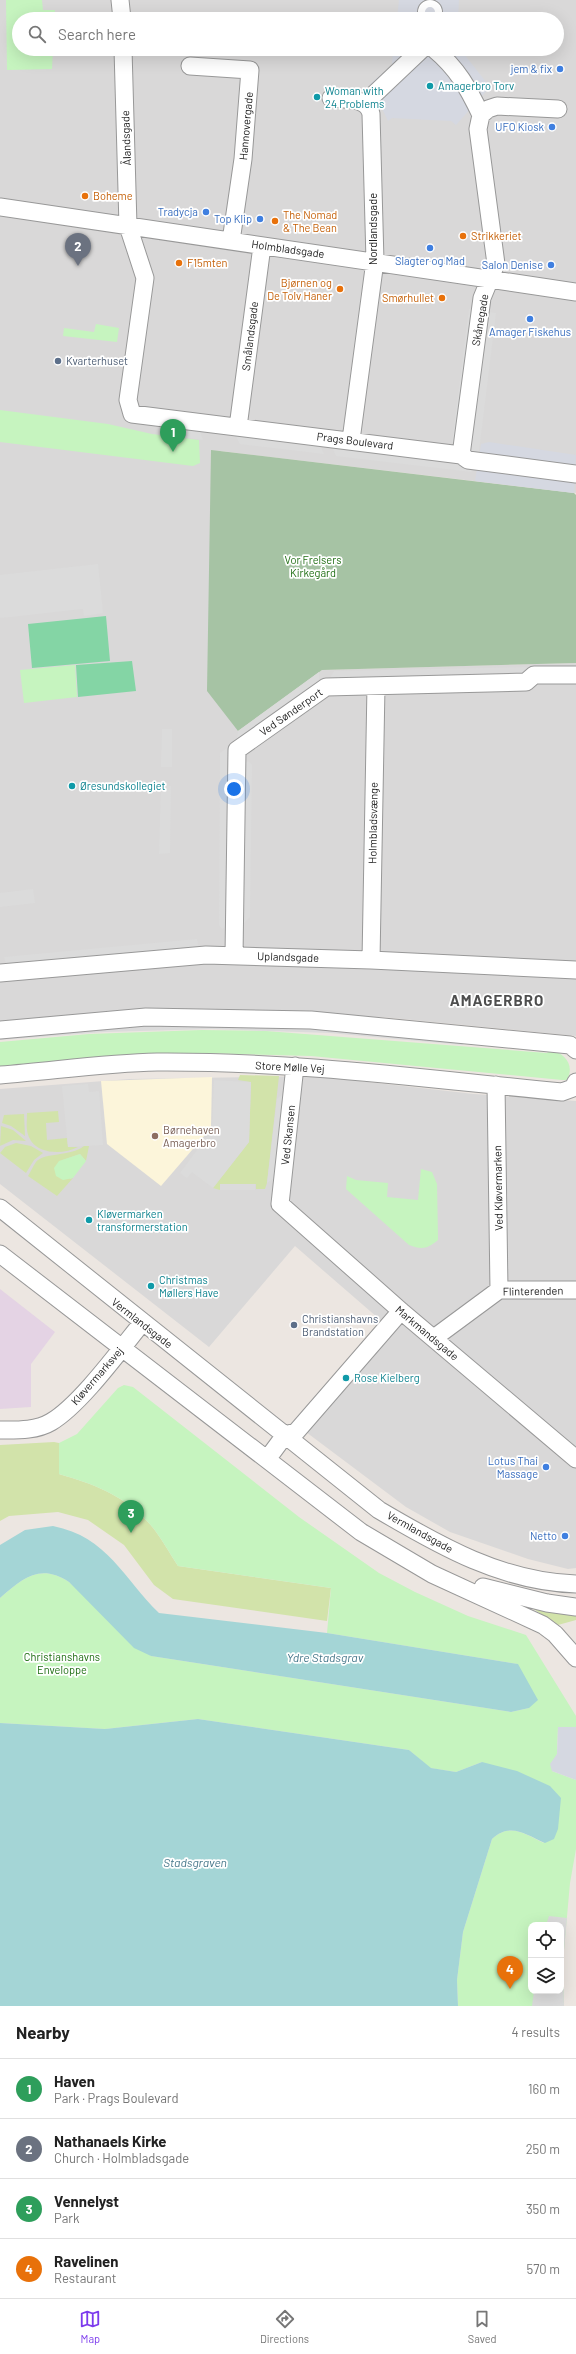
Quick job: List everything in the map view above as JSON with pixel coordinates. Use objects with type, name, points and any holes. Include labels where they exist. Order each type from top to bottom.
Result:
[{"type":"street","points":[[120,0],[121,12]]},
{"type":"street","name":"Ålandsgade","points":[[123,56],[128,226],[145,278],[128,400],[132,414]]},
{"type":"street","points":[[331,98],[366,102],[415,56]]},
{"type":"street","points":[[443,56],[448,60],[464,81],[481,115],[488,109],[497,106],[558,109]]},
{"type":"street","name":"Hannovergade","points":[[190,66],[250,70],[243,159],[231,241]]},
{"type":"street","name":"Nordlandsgade","points":[[351,440],[375,262],[371,114],[370,107],[366,102]]},
{"type":"street","name":"Skånegade","points":[[461,456],[482,298],[496,264],[478,128],[481,115]]},
{"type":"street","name":"Holmbladsgade","points":[[0,207],[490,278],[576,292]]},
{"type":"street","name":"Smålandsgade","points":[[238,427],[262,246]]},
{"type":"street","name":"Prags Boulevard","points":[[132,414],[351,440],[461,456],[468,460],[576,474]]},
{"type":"street","name":"Ved Sønderport","points":[[234,956],[237,750],[326,687],[526,682],[534,675],[576,675]]},
{"type":"street","name":"Holmbladsvænge","points":[[371,960],[376,686]]},
{"type":"street","name":"Uplandsgade","points":[[0,973],[206,955],[371,960],[576,970]]},
{"type":"street","points":[[0,1030],[146,1017],[311,1020],[570,1045],[576,1050]]},
{"type":"street","name":"Store Mølle Vej","points":[[0,1075],[155,1062],[295,1066],[562,1092],[573,1088],[576,1082]]},
{"type":"street","name":"Ved Skansen","points":[[280,1204],[295,1066]]},
{"type":"street","name":"Ved Kløvermarken","points":[[496,1086],[499,1290]]},
{"type":"street","name":"Markmandsgade","points":[[280,1204],[401,1311],[576,1459]]},
{"type":"street","name":"Vermlandsgade","points":[[0,1208],[142,1323],[379,1510],[438,1545],[494,1569],[536,1580],[576,1584]]},
{"type":"street","points":[[0,1254],[121,1348],[268,1458],[361,1532],[432,1574],[543,1625],[555,1634],[576,1658]]},
{"type":"street","name":"Flinterenden","points":[[434,1338],[499,1290],[576,1290]]},
{"type":"street","points":[[268,1458],[285,1435],[296,1432],[401,1311]]},
{"type":"street","name":"Kløvermarksvej","points":[[0,1430],[29,1429],[51,1422],[76,1401],[142,1323]]},
{"type":"street","points":[[432,1574],[547,1603],[576,1607]]},
{"type":"shaded area","points":[[0,0],[576,0],[576,493],[221,451],[238,731],[322,670],[576,663],[576,1036],[382,1017],[153,1010],[0,1023]]},
{"type":"shaded area","points":[[399,0],[459,0],[458,12],[398,12]]},
{"type":"shaded area","name":"Amagerbro Torv","points":[[393,56],[466,56],[490,87],[456,125],[451,121],[392,118],[388,121],[370,84],[392,65]]},
{"type":"shaded area","points":[[361,291],[364,291],[347,425],[344,425]]},
{"type":"shaded area","points":[[469,309],[473,309],[456,443],[452,442]]},
{"type":"shaded area","points":[[487,312],[496,313],[478,459],[469,457]]},
{"type":"shaded area","points":[[172,427],[199,429],[203,440],[176,436]]},
{"type":"shaded area","points":[[241,434],[319,443],[324,454],[240,444],[236,436]]},
{"type":"shaded area","points":[[489,442],[576,455],[574,493],[475,481],[481,444]]},
{"type":"shaded area","points":[[332,447],[467,461],[472,472],[336,456]]},
{"type":"shaded area","points":[[98,564],[103,613],[84,616],[83,609],[0,618],[0,575]]},
{"type":"shaded area","points":[[530,667],[525,678],[328,682],[334,671]]},
{"type":"shaded area","points":[[319,672],[319,687],[237,740],[238,731]]},
{"type":"shaded area","points":[[162,729],[172,729],[172,767],[161,767]]},
{"type":"shaded area","points":[[231,745],[228,925],[222,929],[219,925],[220,753]]},
{"type":"shaded area","points":[[248,761],[252,765],[250,917],[240,927],[241,768]]},
{"type":"shaded area","points":[[161,785],[171,786],[170,853],[159,854]]},
{"type":"shaded area","points":[[33,889],[35,903],[0,907],[0,893]]},
{"type":"shaded area","points":[[197,939],[199,950],[7,967],[4,957]]},
{"type":"shaded area","points":[[276,1023],[475,1039],[462,1045],[330,1033],[212,1029],[104,1032],[0,1040],[0,1033],[102,1025]]},
{"type":"shaded area","points":[[315,1076],[474,1094],[576,1101],[576,1568],[568,1569],[528,1559],[450,1532],[406,1507],[298,1426],[385,1324],[295,1246],[209,1347],[0,1184],[0,1089],[130,1079]]},
{"type":"shaded area","name":"Børnehaven Amagerbro","points":[[212,1077],[211,1128],[161,1186],[107,1144],[101,1081]]},
{"type":"shaded area","points":[[214,1080],[251,1082],[249,1142],[213,1188],[192,1172],[187,1178],[180,1173],[212,1130]]},
{"type":"shaded area","points":[[88,1084],[89,1092],[99,1091],[103,1145],[68,1147],[62,1086]]},
{"type":"shaded area","points":[[284,1093],[278,1175],[267,1183],[277,1099]]},
{"type":"shaded area","points":[[220,1184],[255,1184],[255,1190],[220,1190]]},
{"type":"shaded area","points":[[503,1194],[508,1194],[509,1269],[504,1269]]},
{"type":"shaded area","points":[[0,1289],[55,1332],[31,1364],[31,1407],[0,1409]]},
{"type":"shaded area","points":[[558,1727],[576,1727],[576,1780],[552,1771],[550,1764],[557,1754]]},
{"type":"shaded area","points":[[549,1916],[567,1918],[564,1950],[564,1922],[547,1922]]},
{"type":"shaded area","points":[[534,1994],[564,1994],[564,2006],[532,2006]]},
{"type":"green space","points":[[6,0],[42,0],[43,10],[55,10],[55,12],[12,12],[12,56],[53,56],[52,69],[7,70]]},
{"type":"green space","points":[[96,324],[119,328],[117,342],[63,336],[64,328],[94,332]]},
{"type":"green space","points":[[0,410],[108,424],[152,434],[199,440],[200,463],[193,466],[0,442]]},
{"type":"green space","name":"Vor Frelsers Kirkegård","points":[[211,450],[574,493],[576,495],[576,663],[322,670],[238,731],[207,691]]},
{"type":"green space","points":[[106,616],[110,661],[32,668],[28,624]]},
{"type":"green space","points":[[132,661],[136,691],[78,697],[76,665]]},
{"type":"green space","points":[[75,665],[77,697],[24,703],[20,670]]},
{"type":"green space","points":[[202,1030],[266,1031],[547,1053],[550,1050],[564,1057],[567,1060],[570,1069],[567,1080],[562,1080],[311,1056],[202,1053],[0,1070],[0,1042],[89,1034]]},
{"type":"green space","points":[[240,1075],[279,1076],[267,1183],[265,1189],[256,1189],[256,1184],[221,1184],[220,1190],[213,1188],[249,1142],[251,1082],[238,1080]]},
{"type":"green space","points":[[58,1111],[59,1122],[46,1123],[47,1140],[67,1138],[68,1147],[78,1147],[67,1151],[53,1152],[35,1146],[28,1134],[27,1113]]},
{"type":"green space","points":[[24,1114],[25,1136],[11,1126],[2,1123],[4,1115]]},
{"type":"green space","points":[[1,1126],[13,1130],[26,1141],[13,1140],[0,1146]]},
{"type":"green space","points":[[16,1143],[31,1146],[43,1153],[34,1160],[26,1173],[0,1153],[5,1147]]},
{"type":"green space","points":[[84,1146],[89,1146],[86,1161],[80,1154],[63,1160],[70,1179],[73,1178],[57,1196],[28,1176],[36,1162],[40,1159],[51,1155],[72,1152]]},
{"type":"green space","points":[[80,1154],[86,1161],[73,1178],[63,1180],[56,1176],[54,1168],[59,1161]]},
{"type":"green space","points":[[421,1169],[432,1172],[437,1184],[438,1240],[427,1247],[417,1248],[409,1245],[346,1189],[347,1176],[356,1180],[388,1183],[387,1197],[418,1200]]},
{"type":"green space","name":"Christianshavns Enveloppe","points":[[124,1385],[133,1387],[299,1517],[379,1573],[415,1592],[468,1616],[526,1635],[576,1716],[576,1727],[558,1727],[557,1754],[552,1771],[576,1780],[576,1849],[570,1883],[564,1950],[564,1922],[528,1922],[528,1994],[564,1994],[564,2006],[458,2006],[457,1980],[463,1932],[492,1839],[505,1831],[511,1830],[524,1833],[544,1843],[482,1762],[456,1772],[430,1768],[409,1750],[198,1719],[105,1729],[0,1723],[0,1598],[24,1579],[40,1573],[59,1576],[69,1582],[151,1656],[511,1712],[529,1708],[517,1664],[327,1633],[331,1588],[178,1566],[151,1525],[127,1503],[95,1486],[59,1474],[59,1443],[77,1434],[118,1388]]},
{"type":"green space","points":[[59,1443],[59,1474],[95,1486],[127,1503],[151,1525],[178,1566],[331,1588],[327,1621],[173,1599],[154,1585],[124,1545],[88,1520],[58,1512],[9,1516],[0,1521],[0,1445]]},
{"type":"green space","points":[[534,1607],[576,1614],[576,1620],[558,1625],[532,1608]]},
{"type":"water","name":"Ydre Stadsgrav","points":[[53,1526],[72,1531],[88,1539],[101,1549],[113,1560],[146,1600],[159,1613],[327,1633],[518,1664],[538,1700],[529,1708],[511,1712],[151,1656],[134,1648],[69,1582],[59,1576],[49,1574],[40,1573],[32,1575],[16,1584],[0,1598],[0,1545],[25,1530]]},
{"type":"water","name":"Stadsgraven","points":[[198,1719],[409,1750],[431,1768],[456,1772],[482,1762],[517,1771],[550,1786],[561,1798],[558,1829],[554,1839],[545,1843],[524,1833],[511,1830],[505,1831],[492,1839],[463,1932],[457,1980],[458,2006],[0,2006],[0,1723],[105,1729]]},
{"type":"place","name":"jem & fix","points":[[560,69]]},
{"type":"place","name":"Amagerbro Torv","points":[[430,86]]},
{"type":"place","name":"Woman with 24 Problems","points":[[317,97]]},
{"type":"place","name":"UFO Kiosk","points":[[552,127]]},
{"type":"place","name":"Boheme","points":[[85,196]]},
{"type":"place","name":"Tradycja","points":[[206,212]]},
{"type":"place","name":"Top Klip","points":[[260,219]]},
{"type":"place","name":"The Nomad & The Bean","points":[[275,221]]},
{"type":"place","name":"Strikkeriet","points":[[463,236]]},
{"type":"place","name":"Slagter og Mad","points":[[430,248]]},
{"type":"place","name":"F15mten","points":[[179,263]]},
{"type":"place","name":"Salon Denise","points":[[551,265]]},
{"type":"place","name":"Nathanaels Kirke","points":[[78,266]]},
{"type":"place","name":"Bjørnen og De Tolv Haner","points":[[340,289]]},
{"type":"place","name":"Smørhullet","points":[[442,298]]},
{"type":"place","name":"Amager Fiskehus","points":[[530,319]]},
{"type":"place","name":"Kvarterhuset","points":[[58,361]]},
{"type":"place","name":"Haven","points":[[173,452]]},
{"type":"place","name":"Øresundskollegiet","points":[[72,786]]},
{"type":"place","name":"Børnehaven Amagerbro","points":[[155,1136]]},
{"type":"place","name":"Kløvermarken transformerstation","points":[[89,1220]]},
{"type":"place","name":"Christmas Møllers Have","points":[[151,1286]]},
{"type":"place","name":"Christianshavns Brandstation","points":[[294,1325]]},
{"type":"place","name":"Rose Kielberg","points":[[346,1378]]},
{"type":"place","name":"Lotus Thai Massage","points":[[546,1467]]},
{"type":"place","name":"Vennelyst","points":[[131,1533]]},
{"type":"place","name":"Netto","points":[[565,1536]]},
{"type":"place","name":"Ravelinen","points":[[510,1989]]},
{"type":"district","name":"AMAGERBRO","points":[[497,1001]]}]
